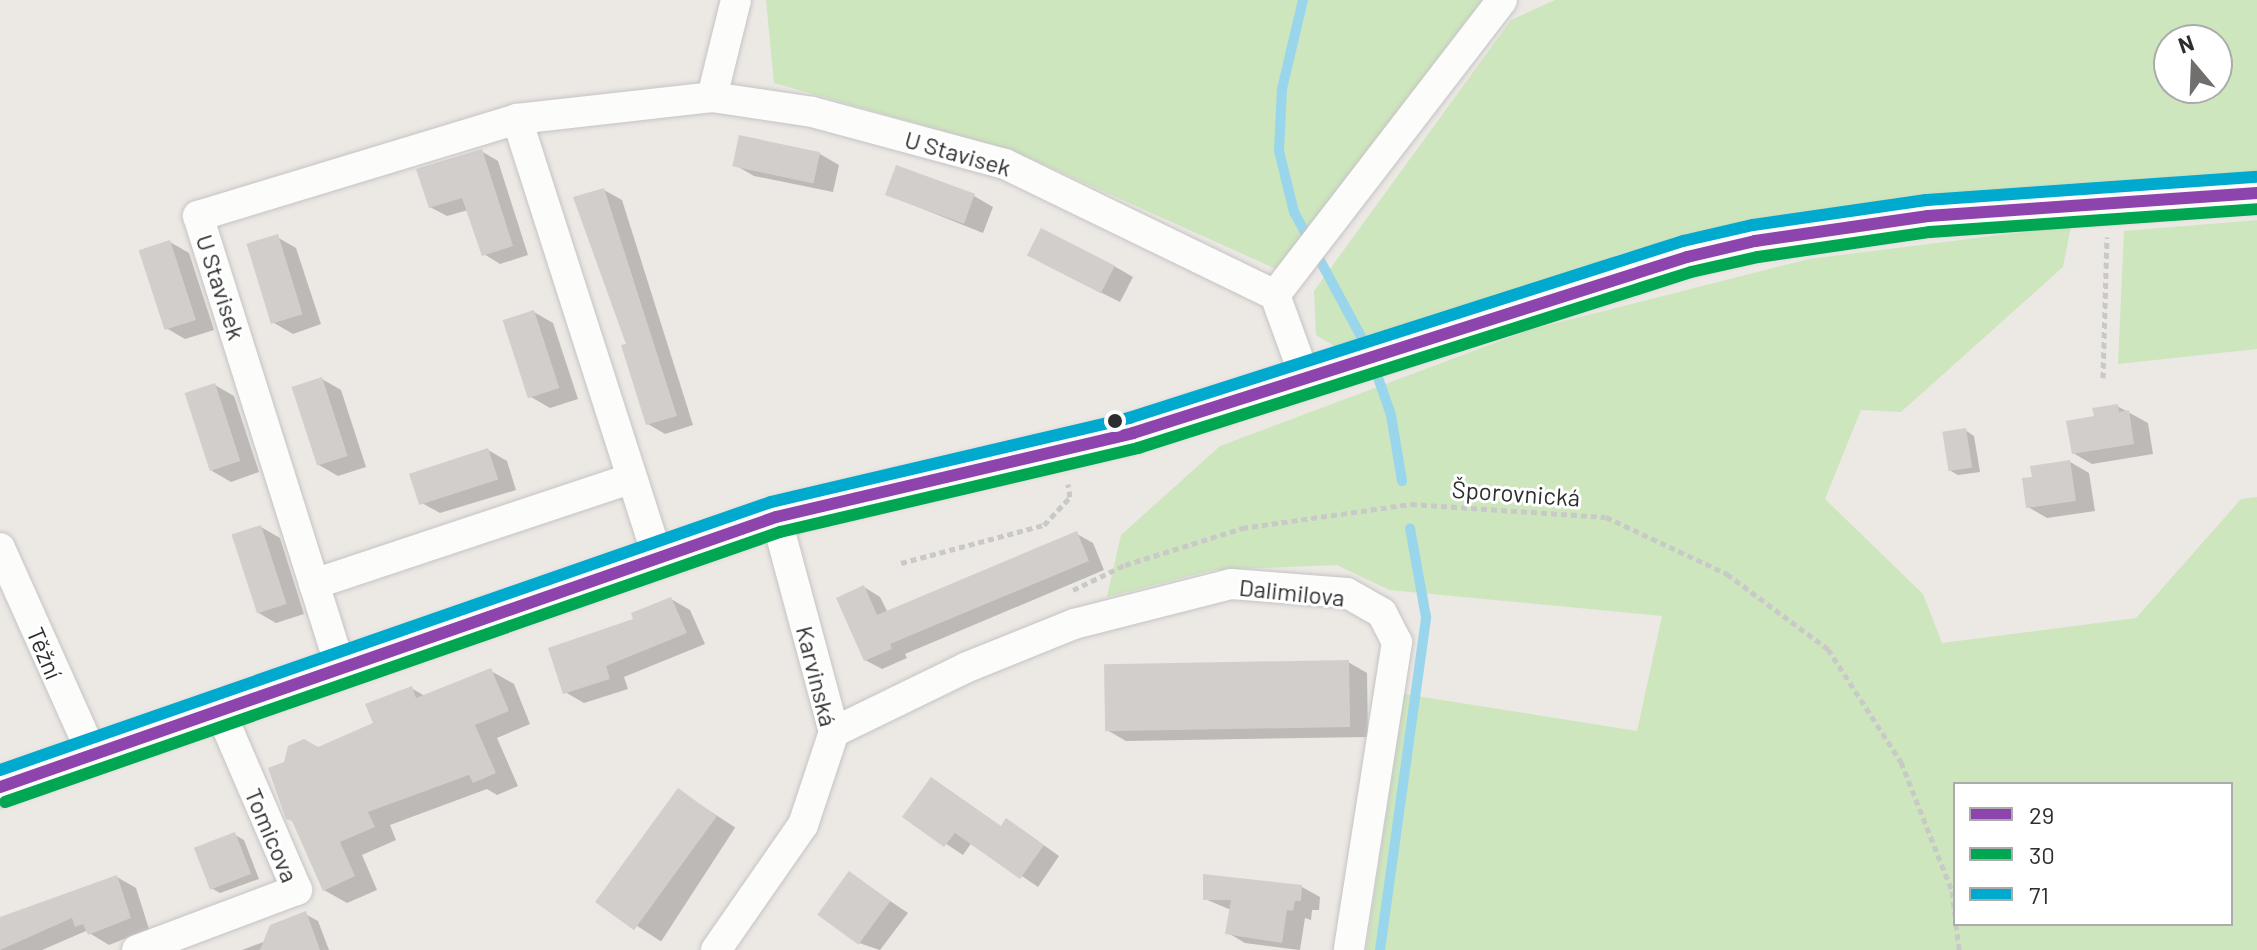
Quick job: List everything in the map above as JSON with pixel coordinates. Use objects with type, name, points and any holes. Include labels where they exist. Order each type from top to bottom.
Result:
[{"type":"street","points":[[712,97],[736,0]]},
{"type":"street","points":[[1306,380],[1275,295],[1502,0]]},
{"type":"street","name":"U Stavisek","points":[[340,666],[198,216],[517,119],[712,97],[812,112],[1005,164],[1275,295]]},
{"type":"street","points":[[517,119],[657,555]]},
{"type":"street","points":[[0,787],[657,555],[776,517],[1062,452],[1306,380],[1623,275],[1755,241],[1928,216],[2257,193]]},
{"type":"street","points":[[314,584],[632,478]]},
{"type":"street","name":"Karvinská","points":[[716,950],[803,825],[834,732],[776,517]]},
{"type":"street","name":"Těžní","points":[[0,548],[93,756]]},
{"type":"street","name":"Dalimilova","points":[[834,732],[965,668],[1074,624],[1231,584],[1347,593],[1382,613],[1397,642],[1349,950]]},
{"type":"street","name":"Tomicova","points":[[137,950],[297,890],[220,711]]},
{"type":"path","points":[[2103,378],[2108,204]]},
{"type":"path","points":[[901,563],[1044,525],[1070,497],[1062,452]]},
{"type":"path","name":"Šporovnická","points":[[1061,596],[1125,565],[1242,528],[1411,504],[1606,517],[1727,574],[1828,649],[1901,762],[1953,899]]},
{"type":"path","points":[[1956,926],[1959,950]]},
{"type":"green space","points":[[766,0],[1483,0],[1276,269],[1014,151],[774,83]]},
{"type":"green space","points":[[1555,0],[2257,0],[2257,180],[1857,205],[1623,253],[1346,353],[1316,335],[1314,291],[1511,20]]},
{"type":"green space","points":[[2257,220],[2257,349],[2118,364],[2124,231]]},
{"type":"green space","points":[[2071,226],[2063,267],[1901,412],[1861,410],[1825,499],[1923,594],[1942,643],[2136,618],[2241,499],[2257,497],[2257,950],[1366,950],[1404,694],[1637,731],[1662,616],[1389,590],[1337,565],[1213,570],[1107,597],[1121,535],[1220,446],[1529,330],[1809,259]]},
{"type":"building","points":[[739,135],[820,152],[814,184],[732,166]]},
{"type":"building","points":[[482,149],[513,246],[482,256],[462,198],[429,208],[416,169]]},
{"type":"building","points":[[896,165],[975,194],[964,224],[885,195]]},
{"type":"building","points":[[604,188],[677,416],[646,425],[621,345],[626,344],[573,197]]},
{"type":"building","points":[[1041,228],[1115,266],[1101,293],[1027,256]]},
{"type":"building","points":[[278,234],[303,314],[271,324],[246,244]]},
{"type":"building","points":[[170,240],[196,320],[165,330],[139,250]]},
{"type":"building","points":[[534,310],[559,388],[528,398],[503,320]]},
{"type":"building","points":[[322,377],[348,456],[317,466],[292,387]]},
{"type":"building","points":[[215,383],[240,461],[210,471],[185,393]]},
{"type":"building","points":[[2118,404],[2119,412],[2129,410],[2134,444],[2072,454],[2066,421],[2094,416],[2092,408]]},
{"type":"building","points":[[1966,428],[1972,468],[1949,471],[1942,432]]},
{"type":"building","points":[[488,448],[498,479],[419,505],[409,474]]},
{"type":"building","points":[[2070,460],[2076,501],[2026,508],[2022,478],[2032,477],[2030,466]]},
{"type":"building","points":[[261,525],[287,604],[257,614],[232,535]]},
{"type":"building","points":[[1077,531],[1089,561],[890,644],[892,649],[864,661],[836,598],[864,585],[877,615]]},
{"type":"building","points":[[671,597],[687,633],[606,666],[610,679],[563,694],[548,648],[633,619],[631,613]]},
{"type":"building","points":[[1349,660],[1350,727],[1105,731],[1104,664]]},
{"type":"building","points":[[491,668],[509,711],[475,725],[496,773],[473,783],[469,775],[368,812],[375,827],[340,842],[355,876],[323,891],[292,821],[286,819],[268,768],[284,762],[288,746],[304,739],[318,747],[373,723],[365,704],[412,686],[416,698]]},
{"type":"building","points":[[931,777],[1001,826],[1006,818],[1044,845],[1020,879],[955,833],[944,847],[902,817]]},
{"type":"building","points":[[678,788],[717,816],[634,930],[595,902]]},
{"type":"building","points":[[235,832],[251,874],[210,890],[194,848]]},
{"type":"building","points":[[849,871],[890,901],[859,945],[817,915]]},
{"type":"building","points":[[1203,874],[1302,885],[1301,901],[1295,901],[1293,911],[1287,910],[1282,943],[1225,934],[1231,900],[1203,900]]},
{"type":"building","points":[[117,875],[131,918],[88,935],[83,924],[75,927],[72,918],[0,950],[0,917]]},
{"type":"building","points":[[306,911],[320,950],[260,950],[270,925]]},
{"type":"waterway","points":[[1303,0],[1282,89],[1279,151],[1294,212],[1369,351]]},
{"type":"waterway","points":[[1374,366],[1391,415],[1402,481]]},
{"type":"waterway","points":[[1380,950],[1426,617],[1410,528]]},
{"type":"transit line","name":"71","points":[[0,770],[771,502],[1129,418],[1683,241],[1753,225],[1926,200],[2256,177]]},
{"type":"transit line","name":"29","points":[[0,787],[776,517],[1133,433],[1687,257],[1755,241],[1928,216],[2257,193]]},
{"type":"transit line","name":"30","points":[[5,802],[780,532],[1138,448],[1691,272],[1758,257],[1930,232],[2257,209]]}]
